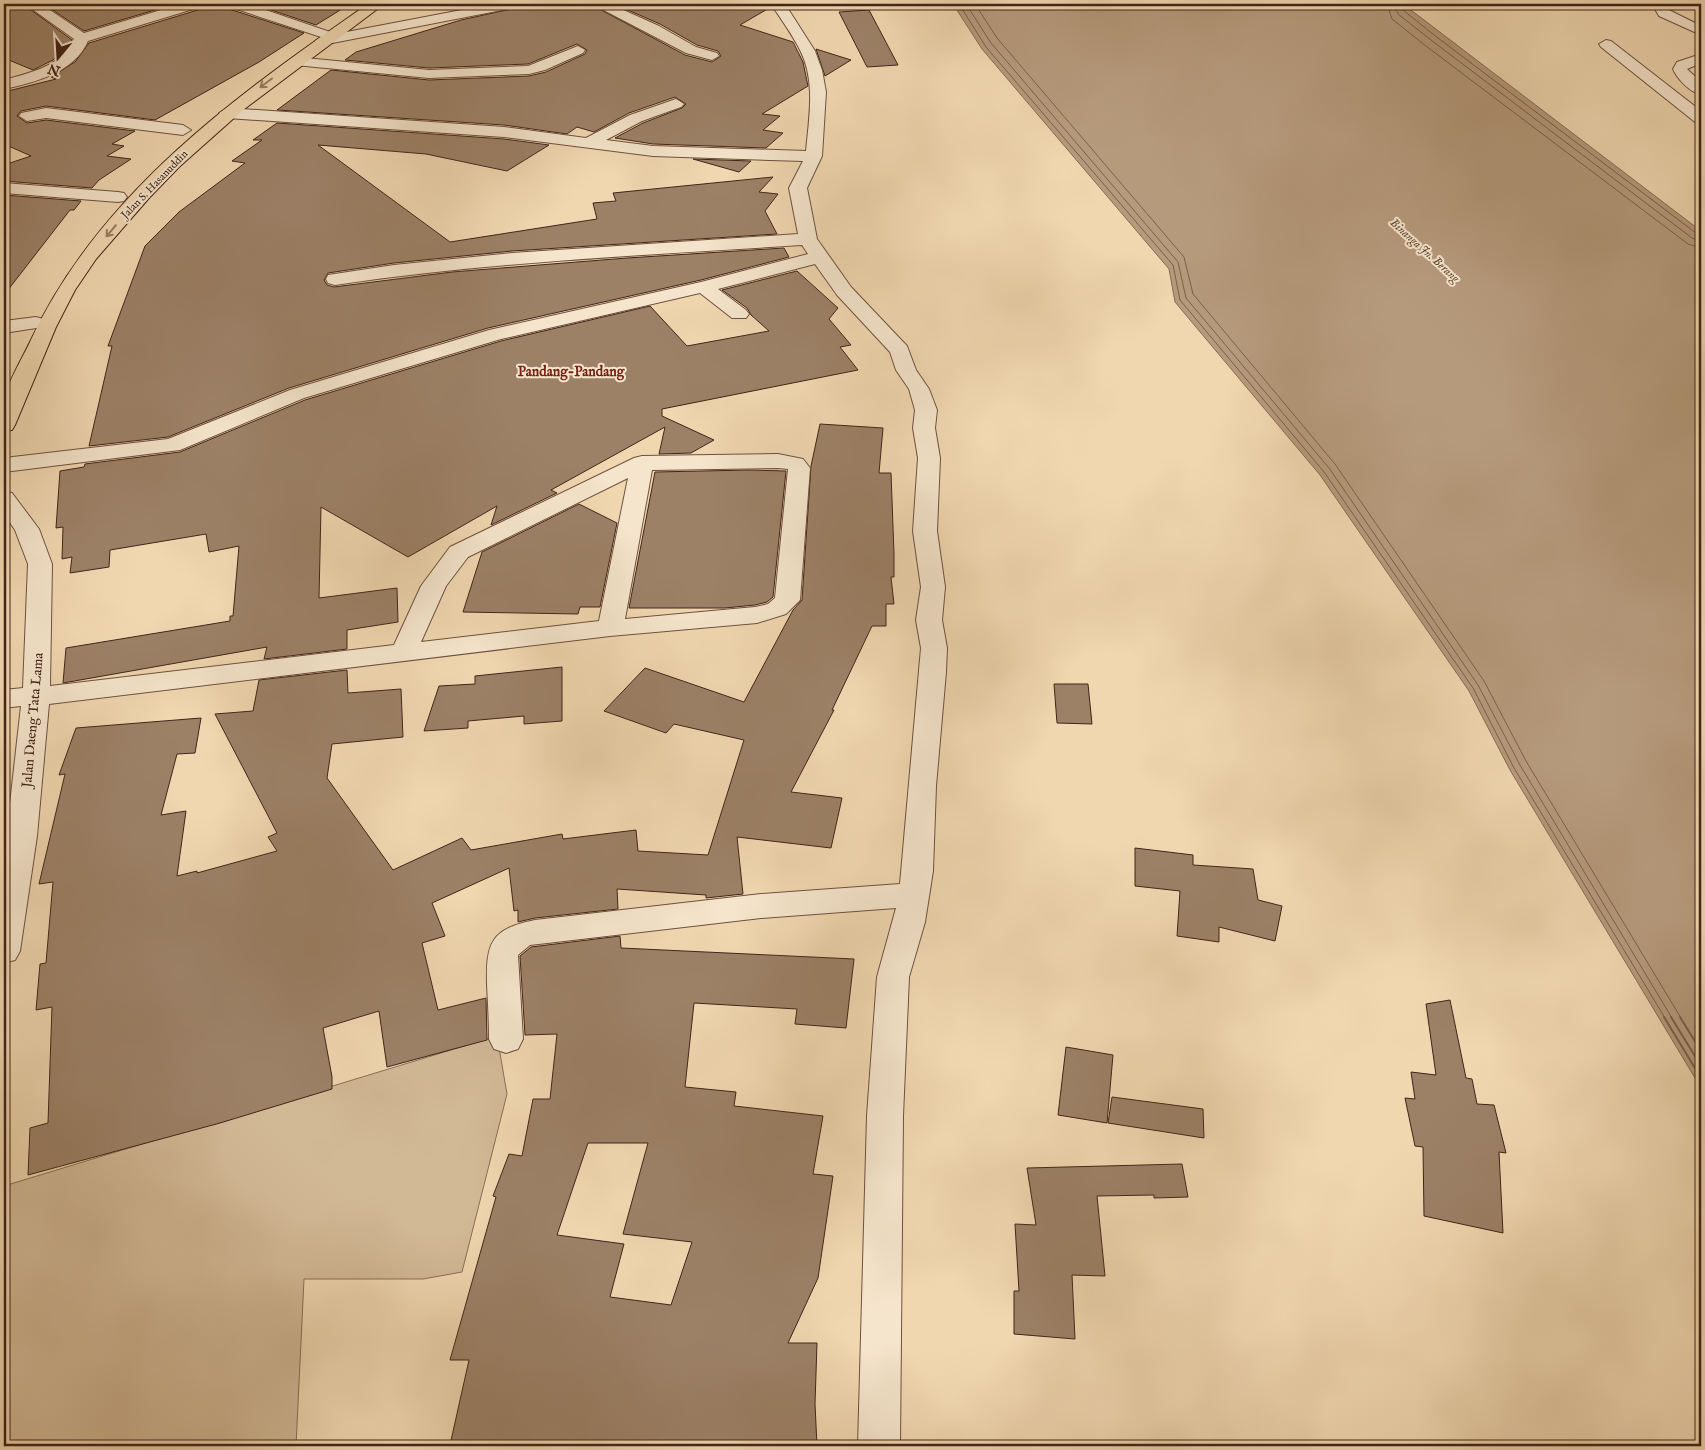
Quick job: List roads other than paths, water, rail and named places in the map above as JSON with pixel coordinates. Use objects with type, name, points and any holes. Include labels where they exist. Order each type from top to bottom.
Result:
[{"type":"highway","name":"Jalan S. Hasanuddin","points":[[220,109],[295,61],[364,4]]},
{"type":"highway","name":"Jalan S. Hasanuddin","points":[[10,389],[51,321],[77,271],[138,198],[220,109],[277,59],[330,32],[377,4]]},
{"type":"highway","name":"Jalan S. Hasanuddin","points":[[62,265],[118,197],[198,117]]},
{"type":"highway","name":"Jalan S. Hasanuddin","points":[[4,425],[10,389],[52,281]]},
{"type":"street","points":[[32,4],[82,38]]},
{"type":"street","points":[[82,38],[195,4]]},
{"type":"street","points":[[235,4],[330,32],[513,4]]},
{"type":"street","points":[[269,4],[330,32]]},
{"type":"street","points":[[599,4],[654,29],[691,50],[712,56]]},
{"type":"street","points":[[778,4],[808,51],[815,70],[818,92],[814,156],[798,188],[814,248],[844,291],[900,350],[906,370],[919,389],[926,410],[924,428],[929,465],[925,532],[933,587],[928,620],[934,648],[918,871],[912,895],[909,922],[893,977],[884,1116],[879,1446]]},
{"type":"street","points":[[1658,4],[1664,13],[1701,32]]},
{"type":"street","points":[[4,85],[53,69],[79,49],[82,38]]},
{"type":"street","points":[[1606,44],[1701,119]]},
{"type":"street","points":[[295,61],[406,73],[460,73],[529,70],[578,50]]},
{"type":"street","points":[[1696,86],[1682,74],[1682,65],[1701,58]]},
{"type":"street","points":[[1676,99],[1683,84],[1696,86]]},
{"type":"street","points":[[588,143],[636,118],[676,104]]},
{"type":"street","points":[[220,109],[495,132],[687,153],[814,156]]},
{"type":"street","points":[[27,116],[46,113],[183,130]]},
{"type":"street","points":[[4,188],[118,197]]},
{"type":"street","points":[[335,278],[382,271],[508,259],[814,248]]},
{"type":"street","points":[[4,465],[172,445],[297,394],[477,340],[703,287],[814,248]]},
{"type":"street","points":[[703,287],[739,314]]},
{"type":"street","points":[[4,327],[36,323]]},
{"type":"street","points":[[4,699],[610,628],[757,616],[777,609],[787,600],[799,468],[795,464],[763,461],[642,464],[608,478],[458,552],[445,565],[437,578],[404,652]]},
{"type":"street","points":[[610,628],[642,464]]},
{"type":"street","name":"Jalan Daeng Tata Lama","points":[[4,498],[28,529],[40,564],[36,696],[22,836],[4,951]]},
{"type":"street","points":[[506,1039],[502,955],[505,947],[518,936],[535,932],[761,906],[912,895]]},
{"type":"water","name":"Binanga Jn. Berang","points":[[953,4],[1403,4],[1701,231],[1701,1088],[1510,770],[1469,691],[1320,475],[1175,302],[1169,269],[982,49]]},
{"type":"district","name":"Pandang-Pandang","points":[[571,371]]}]
